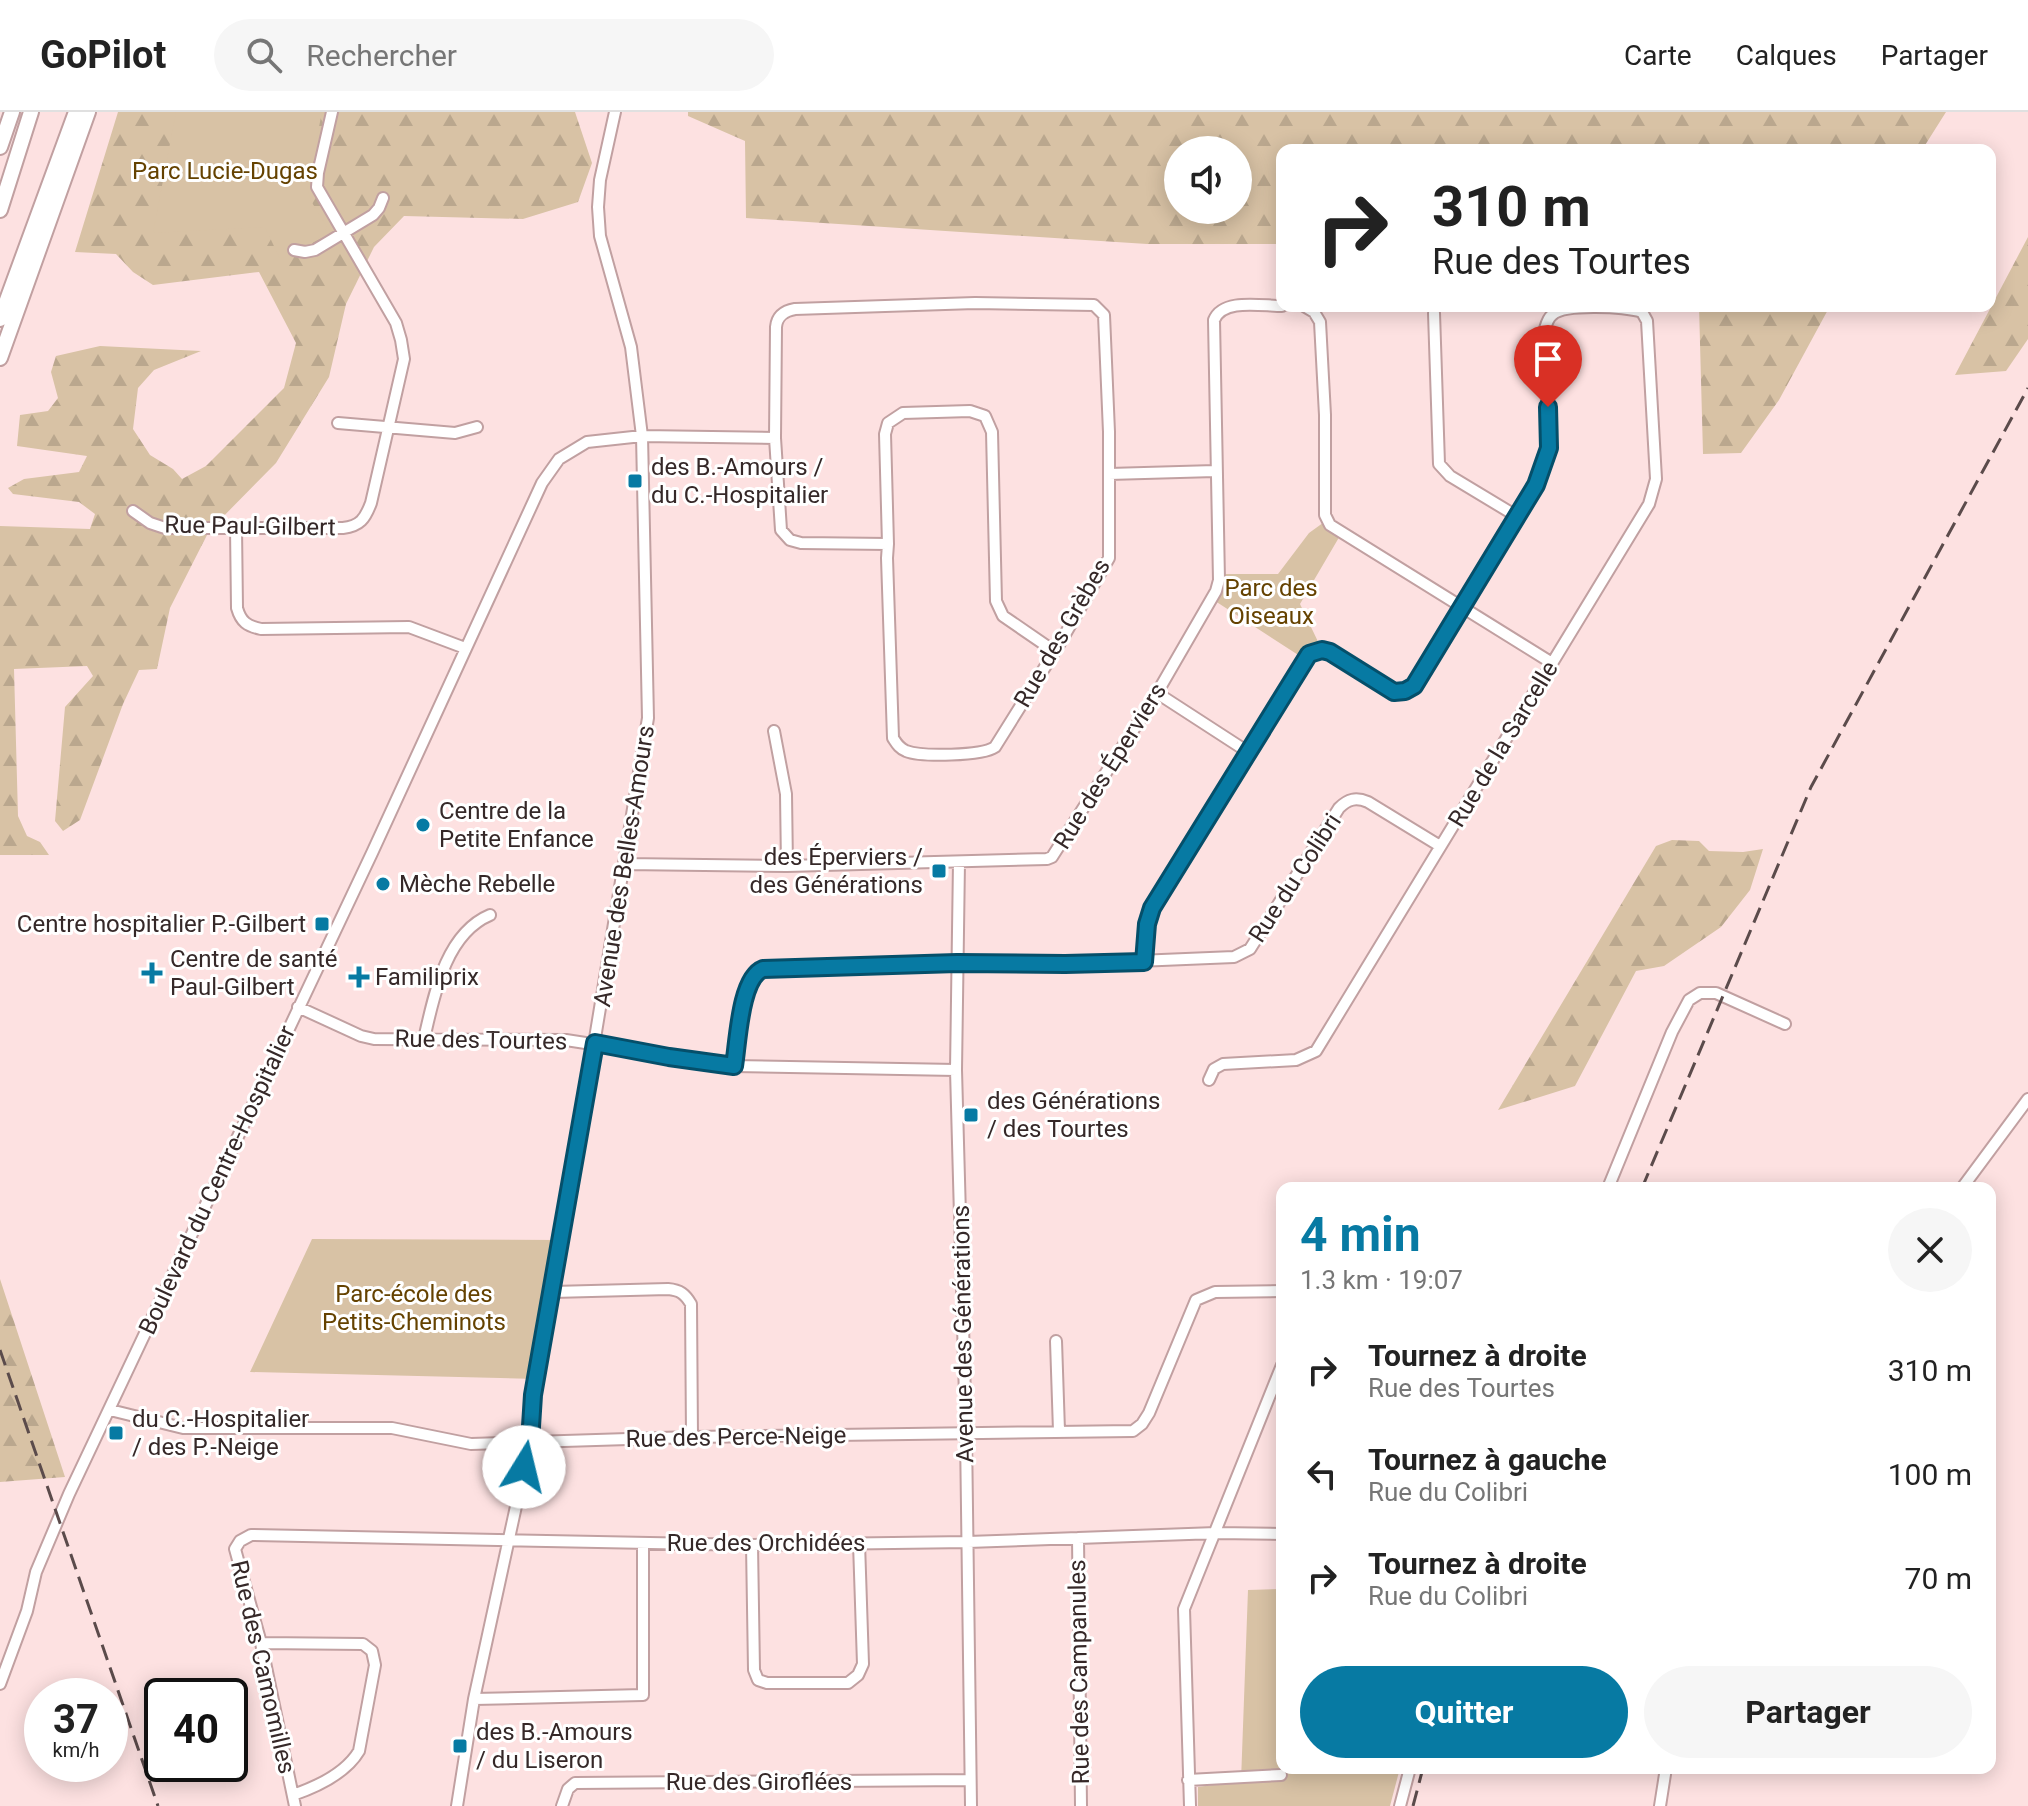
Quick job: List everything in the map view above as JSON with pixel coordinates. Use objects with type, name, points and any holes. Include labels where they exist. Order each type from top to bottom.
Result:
[{"type":"highway","points":[[0,147],[12,112]]},
{"type":"highway","points":[[0,210],[31,112]]},
{"type":"highway","points":[[0,319],[76,112]]},
{"type":"highway","points":[[0,358],[88,112]]},
{"type":"street","name":"Rue Paul-Gilbert","points":[[133,511],[150,523],[165,528],[356,526],[366,517],[404,359],[396,323],[317,187],[332,112]]},
{"type":"street","name":"Avenue des Belles-Amours","points":[[457,1806],[474,1699],[530,1442],[533,1395],[553,1292],[648,718],[642,436],[631,347],[600,236],[598,207],[600,180],[615,112]]},
{"type":"street","points":[[294,250],[315,250],[373,215],[383,198]]},
{"type":"street","name":"Rue des Grèbes","points":[[1088,303],[1104,315],[1109,558],[990,751],[913,753],[899,748],[893,738],[888,544],[801,543],[790,540],[780,524],[775,438],[776,327],[780,316],[788,310],[919,304],[1088,303]]},
{"type":"street","name":"Rue des Éperviers","points":[[625,864],[787,866],[1052,857],[1157,693],[1218,584],[1214,320],[1219,310],[1229,306],[1276,306]]},
{"type":"street","points":[[1314,312],[1320,322],[1327,520],[1337,532],[1552,663]]},
{"type":"street","name":"Rue de la Sarcelle","points":[[1518,517],[1539,477],[1549,448],[1544,332],[1550,316],[1557,312]]},
{"type":"street","name":"Rue de la Sarcelle","points":[[1209,1080],[1214,1069],[1223,1064],[1296,1060],[1316,1051],[1649,504],[1656,484],[1654,402],[1647,321],[1642,312]]},
{"type":"street","points":[[1144,962],[1147,924],[1152,908],[1309,654],[1322,650],[1330,652],[1394,692],[1414,686],[1518,517],[1450,476],[1439,464],[1434,313]]},
{"type":"street","points":[[888,544],[885,434],[888,423],[903,413],[970,411],[985,416],[992,432],[998,610],[1054,651]]},
{"type":"street","points":[[338,423],[455,433],[477,427]]},
{"type":"street","name":"Boulevard du Centre-Hospitalier","points":[[0,1684],[27,1611],[36,1572],[69,1494],[390,815],[542,483],[559,459],[587,442],[642,436],[775,438]]},
{"type":"street","points":[[1109,474],[1215,471]]},
{"type":"street","points":[[236,528],[237,608],[241,619],[250,627],[409,627],[465,648]]},
{"type":"street","points":[[1157,693],[1248,752]]},
{"type":"street","points":[[774,731],[786,794],[787,866]]},
{"type":"street","name":"Rue du Colibri","points":[[734,1066],[746,987],[757,972],[957,963],[1065,964],[1234,957],[1250,949],[1339,808],[1349,800],[1368,802],[1440,846]]},
{"type":"street","name":"Avenue des Générations","points":[[959,862],[956,1070],[966,1434],[971,1806]]},
{"type":"street","points":[[424,1039],[436,990],[455,948],[467,928],[490,915]]},
{"type":"street","points":[[1610,1182],[1675,1024],[1689,1000],[1700,993],[1716,993],[1785,1024]]},
{"type":"street","name":"Rue des Tourtes","points":[[298,1007],[361,1036],[566,1040],[734,1066],[956,1070]]},
{"type":"street","points":[[1966,1182],[2028,1099]]},
{"type":"street","points":[[553,1292],[668,1289],[685,1295],[691,1304],[692,1437]]},
{"type":"street","name":"Rue des Perce-Neige","points":[[110,1410],[183,1428],[392,1428],[471,1444],[692,1437],[1133,1431],[1149,1413],[1196,1300],[1215,1292],[1276,1291]]},
{"type":"street","points":[[1056,1341],[1059,1431]]},
{"type":"street","points":[[1190,1806],[1184,1609],[1276,1380]]},
{"type":"street","name":"Rue des Orchidées","points":[[251,1535],[752,1545],[1276,1534]]},
{"type":"street","name":"Rue des Camomilles","points":[[251,1535],[240,1541],[235,1549],[261,1643],[294,1801]]},
{"type":"street","name":"Rue des Campanules","points":[[1078,1538],[1081,1806]]},
{"type":"street","points":[[474,1699],[643,1695],[643,1543]]},
{"type":"street","points":[[752,1545],[754,1670],[758,1680],[767,1683],[848,1683],[858,1675],[863,1664],[859,1543]]},
{"type":"street","points":[[261,1643],[363,1644],[372,1651],[375,1665],[359,1751],[354,1760],[294,1801]]},
{"type":"street","points":[[1400,1806],[1408,1774]]},
{"type":"street","points":[[1660,1806],[1665,1774]]},
{"type":"street","points":[[1188,1780],[1281,1775]]},
{"type":"street","name":"Rue des Giroflées","points":[[562,1806],[565,1795],[575,1783],[970,1780]]},
{"type":"green space","points":[[118,112],[575,112],[592,163],[578,202],[523,219],[404,216],[374,247],[346,304],[329,377],[276,463],[209,531],[170,608],[157,669],[139,670],[123,704],[80,820],[63,831],[55,821],[65,707],[93,676],[87,666],[14,669],[18,816],[27,836],[40,842],[49,855],[0,855],[0,526],[90,529],[95,514],[79,502],[13,494],[8,488],[24,479],[79,472],[87,456],[17,446],[20,415],[48,411],[58,398],[51,372],[56,356],[100,346],[201,351],[154,370],[138,388],[133,429],[150,455],[173,469],[182,479],[206,466],[284,388],[296,343],[259,272],[153,285],[133,272],[116,254],[75,252]]},
{"type":"green space","name":"Parc Lucie-Dugas","points":[[176,112],[322,112],[307,187],[311,201],[327,227],[322,238],[280,259],[265,227],[153,233]]},
{"type":"green space","points":[[688,112],[1946,112],[1926,144],[1276,144],[1276,244],[1147,244],[746,218],[745,141],[688,116]]},
{"type":"green space","points":[[2028,237],[2028,339],[2006,371],[1955,375],[1988,312],[1996,312],[1996,297]]},
{"type":"green space","points":[[1699,312],[1827,312],[1779,400],[1741,453],[1703,454]]},
{"type":"green space","name":"Parc des Oiseaux","points":[[1327,520],[1341,534],[1300,604],[1322,650],[1306,660],[1212,599],[1218,574],[1278,574],[1309,533]]},
{"type":"green space","points":[[1672,840],[1699,841],[1709,851],[1763,849],[1750,890],[1721,927],[1664,966],[1636,971],[1575,1086],[1498,1110],[1656,846]]},
{"type":"green space","name":"Parc-école des Petits-Cheminots","points":[[312,1239],[561,1240],[536,1379],[250,1372]]},
{"type":"green space","points":[[0,1279],[65,1477],[0,1482]]},
{"type":"green space","points":[[1276,1589],[1276,1774],[1398,1774],[1390,1806],[1198,1806],[1198,1787],[1241,1781],[1248,1590]]},
{"type":"railway","points":[[1645,1182],[1811,787],[2028,388]]},
{"type":"railway","points":[[0,1350],[158,1806]]},
{"type":"railway","points":[[1413,1806],[1421,1774]]},
{"type":"place","name":"des B.-Amours / du C.-Hospitalier","points":[[635,481]]},
{"type":"place","name":"Centre de la Petite Enfance","points":[[423,825]]},
{"type":"place","name":"des Éperviers / des Générations","points":[[939,871]]},
{"type":"place","name":"Mèche Rebelle","points":[[383,884]]},
{"type":"place","name":"Centre hospitalier P.-Gilbert","points":[[322,924]]},
{"type":"place","name":"Centre de santé Paul-Gilbert","points":[[152,973]]},
{"type":"place","name":"Familiprix","points":[[359,977]]},
{"type":"place","name":"des Générations / des Tourtes","points":[[971,1115]]},
{"type":"place","name":"du C.-Hospitalier / des P.-Neige","points":[[116,1433]]},
{"type":"place","name":"des B.-Amours / du Liseron","points":[[460,1746]]},
{"type":"route","points":[[524,1467],[530,1442],[533,1395],[595,1043],[734,1066],[746,987],[753,976],[763,969],[957,963],[1144,962],[1147,924],[1152,908],[1309,654],[1322,650],[1330,652],[1394,692],[1414,686],[1536,485],[1549,448],[1548,407]]}]
